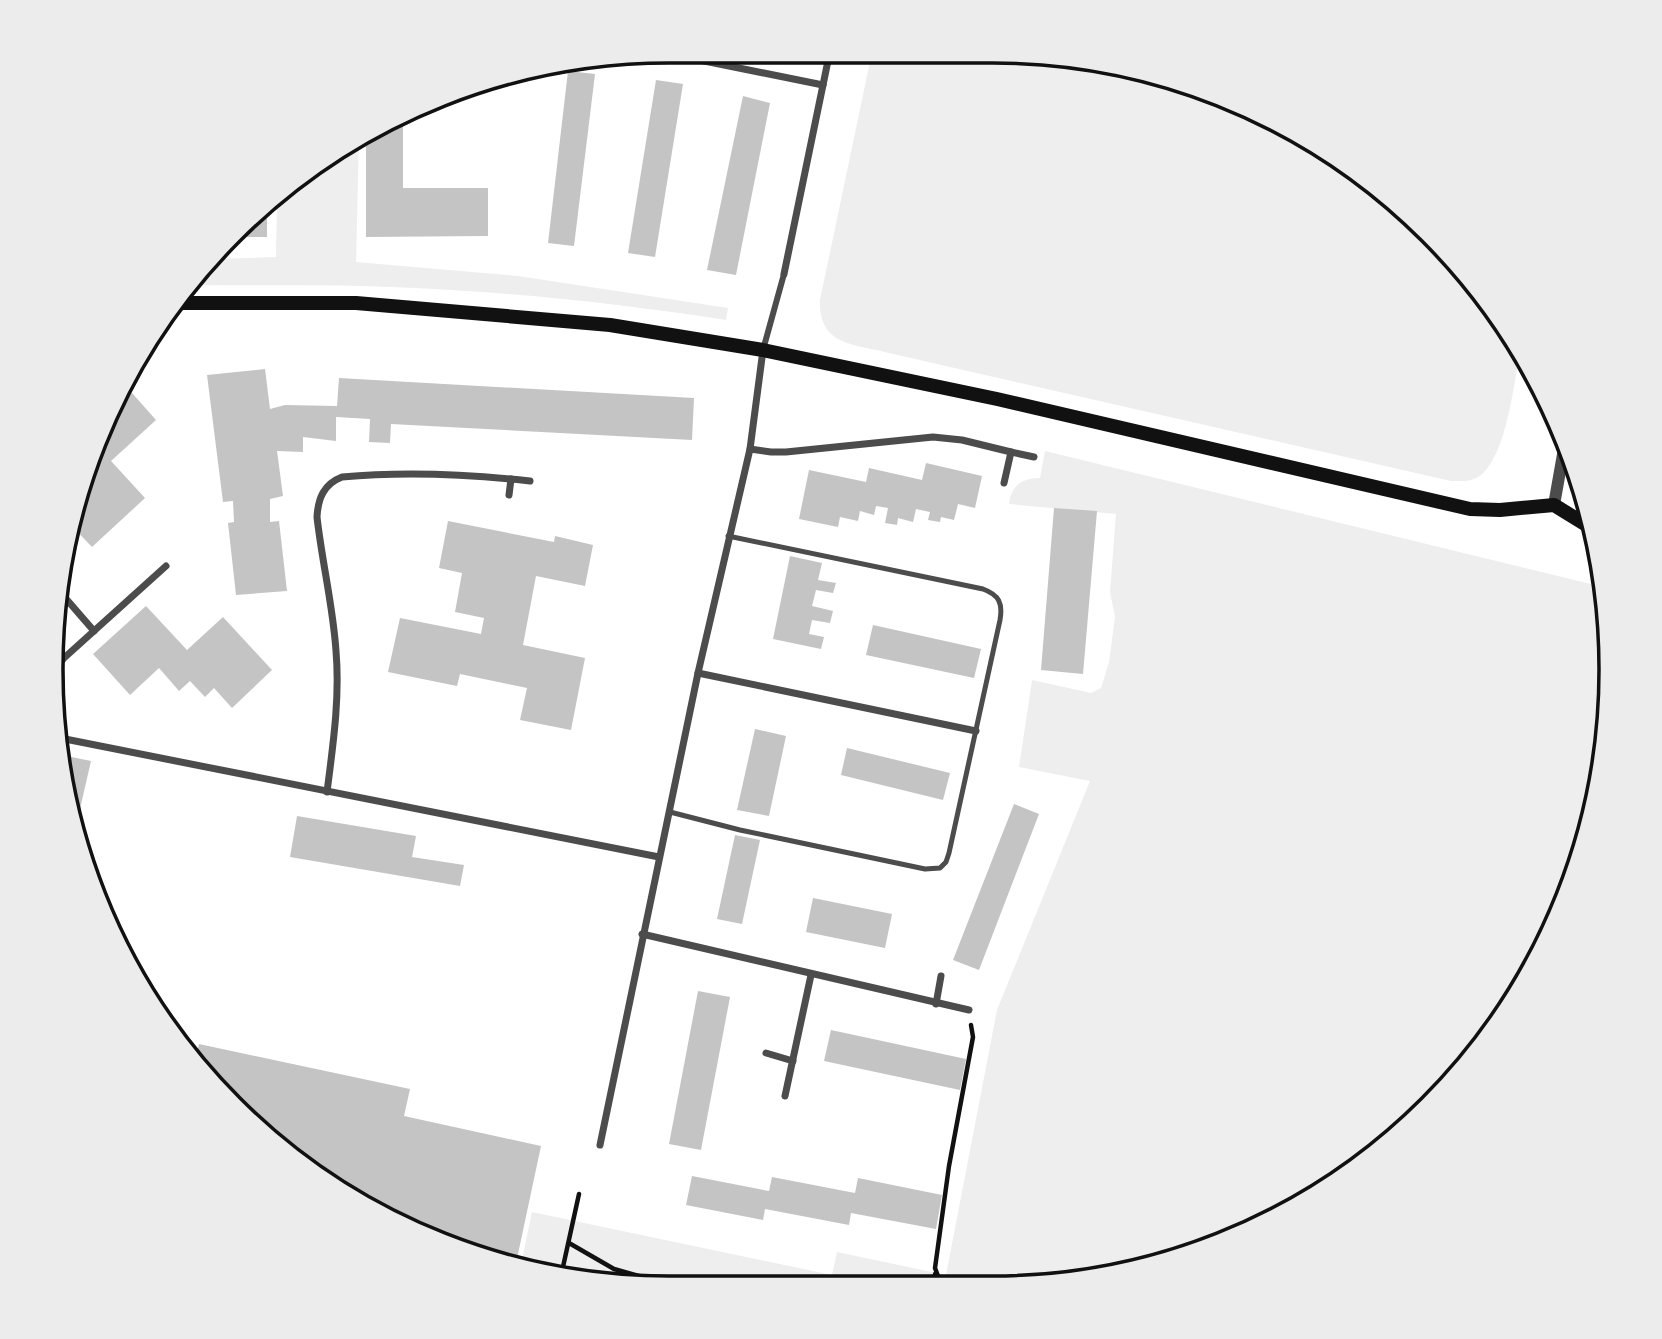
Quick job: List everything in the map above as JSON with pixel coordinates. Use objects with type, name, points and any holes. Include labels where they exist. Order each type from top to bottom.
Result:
[{"type":"main road","points":[[186,303],[369,304],[610,325],[763,350],[997,399],[1470,509],[1500,510],[1554,505],[1580,521]]},
{"type":"street","points":[[714,63],[823,85]]},
{"type":"street","points":[[600,1145],[698,673],[750,449],[763,350],[784,274],[828,63]]},
{"type":"street","points":[[750,449],[786,452],[933,438],[962,440],[1034,457]]},
{"type":"street","points":[[1004,483],[1011,452]]},
{"type":"street","points":[[1554,505],[1562,461]]},
{"type":"street","points":[[327,792],[337,673],[333,613],[317,517],[318,506],[326,488],[332,481],[342,477],[360,475],[438,474],[530,481]]},
{"type":"street","points":[[509,495],[511,479]]},
{"type":"street","points":[[63,658],[166,566]]},
{"type":"street","points":[[67,600],[94,631]]},
{"type":"street","points":[[698,673],[976,731]]},
{"type":"street","points":[[67,739],[659,857]]},
{"type":"street","points":[[642,934],[969,1010]]},
{"type":"street","points":[[785,1096],[811,975]]},
{"type":"street","points":[[936,1004],[941,976]]},
{"type":"street","points":[[766,1052],[793,1060]]},
{"type":"lane","points":[[670,812],[740,830],[925,869],[937,869],[946,862],[949,853],[1002,610],[998,597],[978,588],[728,536]]},
{"type":"path","points":[[935,1276],[949,1166],[973,1037],[969,1010]]},
{"type":"path","points":[[563,1266],[579,1194]]},
{"type":"path","points":[[569,1243],[614,1269],[635,1275]]},
{"type":"path","points":[[935,1268],[938,1276]]},
{"type":"shaded area","points":[[870,63],[1032,64],[1111,75],[1187,95],[1225,109],[1296,144],[1362,188],[1421,241],[1474,300],[1518,365],[1507,420],[1496,455],[1488,468],[1475,479],[1451,481],[852,344],[832,335],[825,326],[820,300]]},
{"type":"shaded area","points":[[359,149],[356,262],[518,276],[728,308],[726,320],[571,300],[454,290],[359,286],[201,285],[225,259],[276,257],[277,208],[300,188]]},
{"type":"shaded area","points":[[1045,451],[1593,585],[1598,630],[1598,709],[1587,788],[1567,864],[1553,902],[1518,973],[1497,1006],[1474,1039],[1421,1098],[1362,1151],[1296,1195],[1261,1213],[1225,1230],[1149,1255],[1072,1271],[992,1276],[630,1275],[590,1271],[522,1257],[532,1212],[832,1275],[837,1252],[946,1275],[997,1010],[1090,781],[1019,767],[1032,680],[1091,693],[1101,688],[1109,662],[1115,617],[1110,592],[1116,514],[1009,504],[1012,492],[1018,484],[1040,478]]},
{"type":"building","points":[[568,72],[595,74],[574,246],[548,243]]},
{"type":"building","points":[[656,80],[683,84],[655,257],[628,253]]},
{"type":"building","points":[[743,96],[770,103],[736,275],[707,270]]},
{"type":"building","points":[[403,125],[403,188],[488,188],[488,236],[366,237],[366,144]]},
{"type":"building","points":[[267,217],[267,237],[245,237]]},
{"type":"building","points":[[265,369],[270,409],[285,405],[337,406],[339,378],[694,398],[692,440],[391,424],[390,443],[369,442],[370,419],[336,417],[336,441],[303,437],[303,452],[277,451],[283,496],[270,499],[270,522],[279,521],[287,591],[236,595],[228,523],[234,522],[233,501],[223,502],[207,375]]},
{"type":"building","points":[[131,392],[156,420],[111,461],[145,498],[92,547],[79,534],[84,513],[109,437]]},
{"type":"building","points":[[926,463],[982,476],[975,508],[958,504],[954,520],[941,517],[940,522],[928,520],[930,512],[916,509],[913,522],[898,518],[897,525],[885,523],[888,508],[876,506],[874,515],[860,511],[858,521],[840,517],[838,527],[799,519],[809,470],[866,482],[869,468],[922,480]]},
{"type":"building","points":[[1054,508],[1097,511],[1083,674],[1041,670]]},
{"type":"building","points":[[448,521],[554,542],[555,536],[593,545],[585,586],[536,576],[523,645],[585,658],[571,730],[520,720],[527,688],[460,674],[457,686],[388,672],[400,618],[481,634],[484,618],[455,612],[462,573],[439,568]]},
{"type":"building","points":[[790,556],[822,563],[818,580],[836,583],[833,593],[816,590],[812,606],[833,611],[830,623],[812,620],[809,634],[824,637],[821,649],[773,639]]},
{"type":"building","points":[[146,606],[187,650],[223,617],[272,670],[232,708],[214,688],[205,697],[190,681],[179,691],[159,668],[130,695],[93,654]]},
{"type":"building","points":[[873,625],[981,649],[974,678],[866,655]]},
{"type":"building","points":[[755,729],[786,736],[769,816],[737,810]]},
{"type":"building","points":[[847,748],[950,773],[943,800],[841,775]]},
{"type":"building","points":[[69,757],[91,761],[80,809]]},
{"type":"building","points":[[1014,804],[1039,814],[979,970],[953,960]]},
{"type":"building","points":[[297,816],[416,836],[412,857],[464,865],[460,886],[290,857]]},
{"type":"building","points":[[735,835],[760,840],[742,924],[717,919]]},
{"type":"building","points":[[813,898],[892,914],[885,948],[806,932]]},
{"type":"building","points":[[698,991],[730,997],[701,1150],[669,1144]]},
{"type":"building","points":[[831,1030],[966,1059],[960,1090],[824,1061]]},
{"type":"building","points":[[199,1044],[410,1089],[404,1116],[541,1146],[518,1256],[437,1230],[366,1195],[333,1174],[300,1151],[270,1125],[198,1050]]},
{"type":"building","points":[[692,1176],[769,1191],[772,1177],[855,1193],[858,1178],[942,1195],[936,1229],[851,1213],[849,1225],[765,1209],[763,1220],[686,1205]]}]
